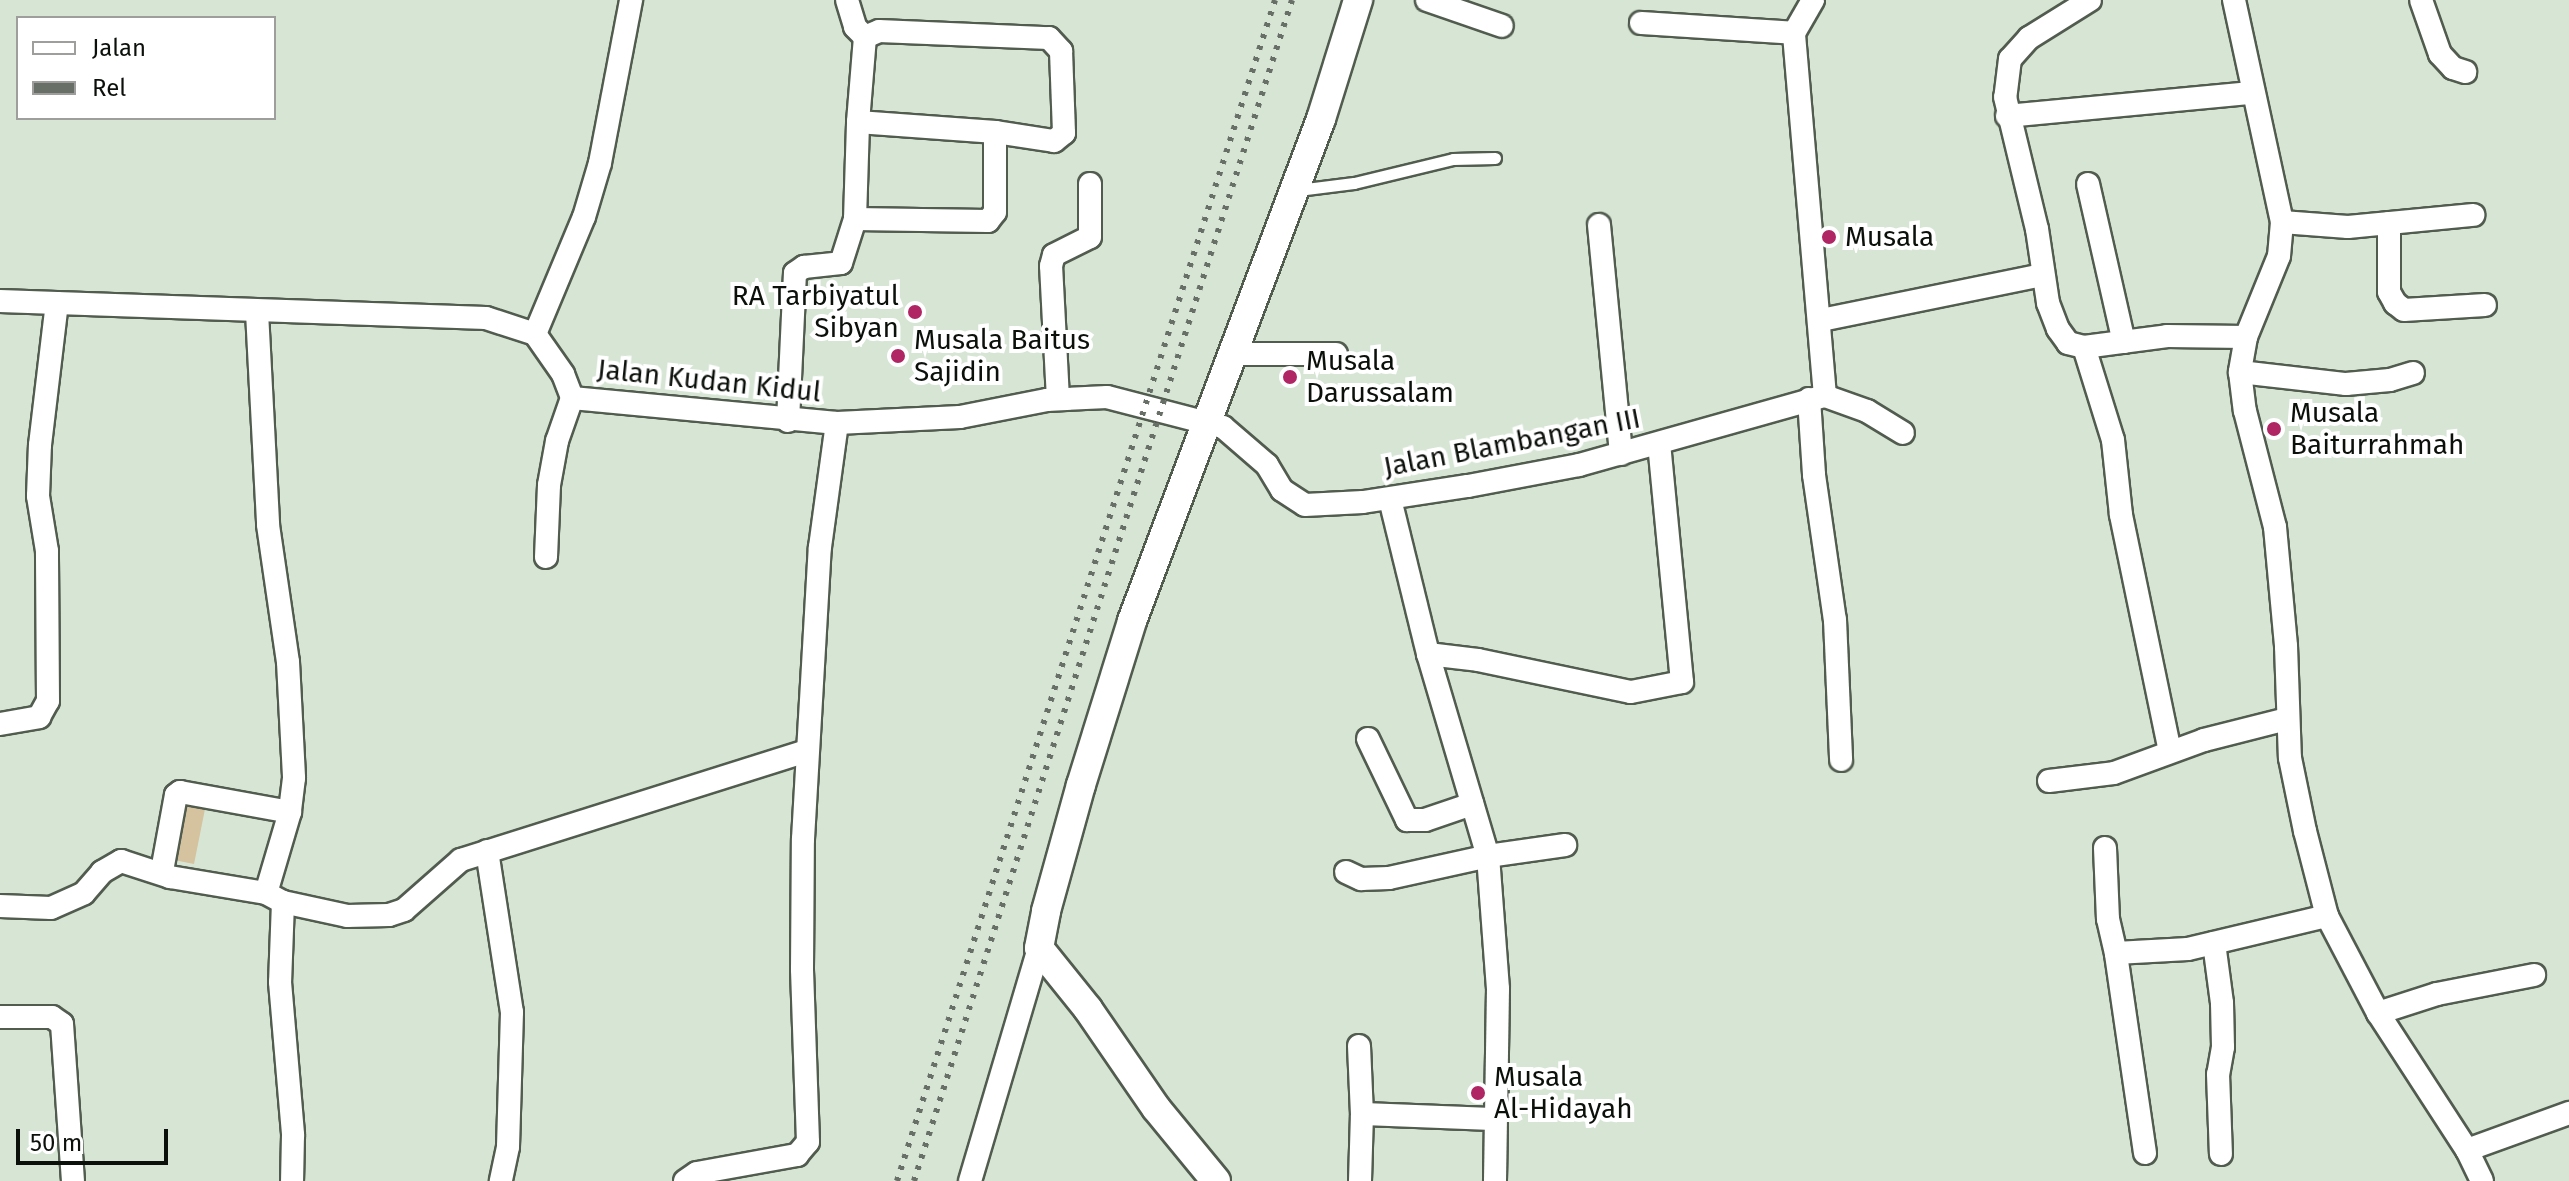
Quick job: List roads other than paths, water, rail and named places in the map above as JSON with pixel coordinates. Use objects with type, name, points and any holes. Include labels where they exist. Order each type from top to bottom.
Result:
[{"type":"street","points":[[0,301],[257,312],[458,315],[519,326],[535,334],[584,217],[600,163],[631,0]]},
{"type":"street","points":[[788,421],[795,273],[804,267],[841,263],[855,219],[865,37],[855,27],[847,0]]},
{"type":"street","points":[[970,1181],[1039,948],[1046,911],[1081,785],[1132,621],[1294,190],[1358,0]]},
{"type":"street","points":[[1427,0],[1502,26]]},
{"type":"street","points":[[1813,0],[1794,33],[1810,253],[1821,320],[1814,475],[1835,620],[1841,760]]},
{"type":"street","points":[[2090,0],[2029,38],[2010,59],[2005,97],[2007,116],[2037,229],[2042,275],[2058,329],[2068,343],[2084,347],[2167,336],[2246,337]]},
{"type":"street","points":[[2234,0],[2251,93],[2282,222],[2279,256],[2246,337],[2240,372],[2245,411],[2275,527],[2286,646],[2290,758],[2305,831],[2327,916],[2378,1013],[2467,1150],[2482,1181]]},
{"type":"street","points":[[2421,0],[2440,54],[2453,68],[2465,72]]},
{"type":"street","points":[[1641,23],[1794,33]]},
{"type":"street","points":[[858,122],[995,132],[1054,141],[1062,137],[1061,51],[1057,43],[1049,38],[879,31],[865,37]]},
{"type":"street","points":[[2007,116],[2251,93]]},
{"type":"street","points":[[855,219],[988,221],[995,212],[995,132]]},
{"type":"street","points":[[1058,399],[1051,266],[1054,255],[1090,237],[1090,184]]},
{"type":"street","points":[[2088,184],[2124,342]]},
{"type":"street","points":[[2282,222],[2348,227],[2473,215]]},
{"type":"street","points":[[2389,223],[2389,292],[2395,303],[2404,310],[2485,305]]},
{"type":"street","points":[[1599,225],[1621,454]]},
{"type":"street","points":[[1821,320],[2042,275]]},
{"type":"street","points":[[0,724],[39,717],[48,701],[47,551],[38,496],[40,445],[57,303]]},
{"type":"street","points":[[257,312],[268,525],[288,662],[294,778],[275,898],[293,1135],[292,1181]]},
{"type":"street","name":"Jalan Kudan Kidul","points":[[535,334],[563,374],[572,398],[788,421],[837,423],[960,417],[1058,399],[1107,397],[1209,421]]},
{"type":"street","points":[[2084,347],[2113,440],[2121,515],[2170,751]]},
{"type":"street","points":[[1233,354],[1336,354]]},
{"type":"street","points":[[2240,372],[2346,384],[2390,380],[2413,373]]},
{"type":"street","points":[[1817,397],[1867,411],[1903,433]]},
{"type":"street","name":"Jalan Blambangan III","points":[[1209,421],[1240,439],[1267,465],[1282,490],[1305,505],[1390,499],[1579,465],[1817,397]]},
{"type":"street","points":[[546,557],[549,485],[557,441],[572,398]]},
{"type":"street","points":[[685,1181],[697,1173],[797,1155],[808,1142],[802,969],[807,751],[820,547],[837,423]]},
{"type":"street","points":[[1428,654],[1478,660],[1631,692],[1682,682],[1659,444]]},
{"type":"street","points":[[1390,499],[1428,654],[1488,856],[1498,989],[1495,1181]]},
{"type":"street","points":[[2049,781],[2114,773],[2142,765],[2170,751],[2287,719]]},
{"type":"street","points":[[1368,739],[1407,820],[1425,820],[1472,804]]},
{"type":"street","points":[[0,906],[51,908],[84,893],[102,872],[121,861],[162,871],[170,877],[347,916],[389,915],[404,910],[452,864],[807,751]]},
{"type":"street","points":[[162,871],[176,795],[180,792],[290,812]]},
{"type":"street","points":[[1346,872],[1361,879],[1389,878],[1488,856],[1565,845]]},
{"type":"street","points":[[2105,848],[2108,919],[2116,953],[2145,1153]]},
{"type":"street","points":[[487,851],[512,1012],[508,1147],[501,1181]]},
{"type":"street","points":[[2116,953],[2214,943],[2327,916]]},
{"type":"street","points":[[2214,943],[2222,1003],[2223,1047],[2218,1074],[2221,1154]]},
{"type":"street","points":[[1039,948],[1088,1009],[1156,1108],[1216,1181]]},
{"type":"street","points":[[2378,1013],[2437,994],[2534,975]]},
{"type":"street","points":[[0,1017],[52,1017],[62,1024],[73,1181]]},
{"type":"street","points":[[1359,1046],[1362,1114],[1360,1181]]},
{"type":"street","points":[[2467,1150],[2569,1113]]},
{"type":"street","points":[[1362,1114],[1494,1119]]},
{"type":"lane","points":[[1294,190],[1354,183],[1453,159],[1495,158]]},
{"type":"railway","points":[[897,1181],[1275,0]]},
{"type":"railway","points":[[914,1181],[1292,0]]},
{"type":"place","name":"Musala","points":[[1829,237]]},
{"type":"place","name":"RA Tarbiyatul Sibyan","points":[[915,312]]},
{"type":"place","name":"Musala Baitus Sajidin","points":[[898,356]]},
{"type":"place","name":"Musala Darussalam","points":[[1290,377]]},
{"type":"place","name":"Musala Baiturrahmah","points":[[2274,429]]},
{"type":"place","name":"Musala Al-Hidayah","points":[[1478,1093]]}]
